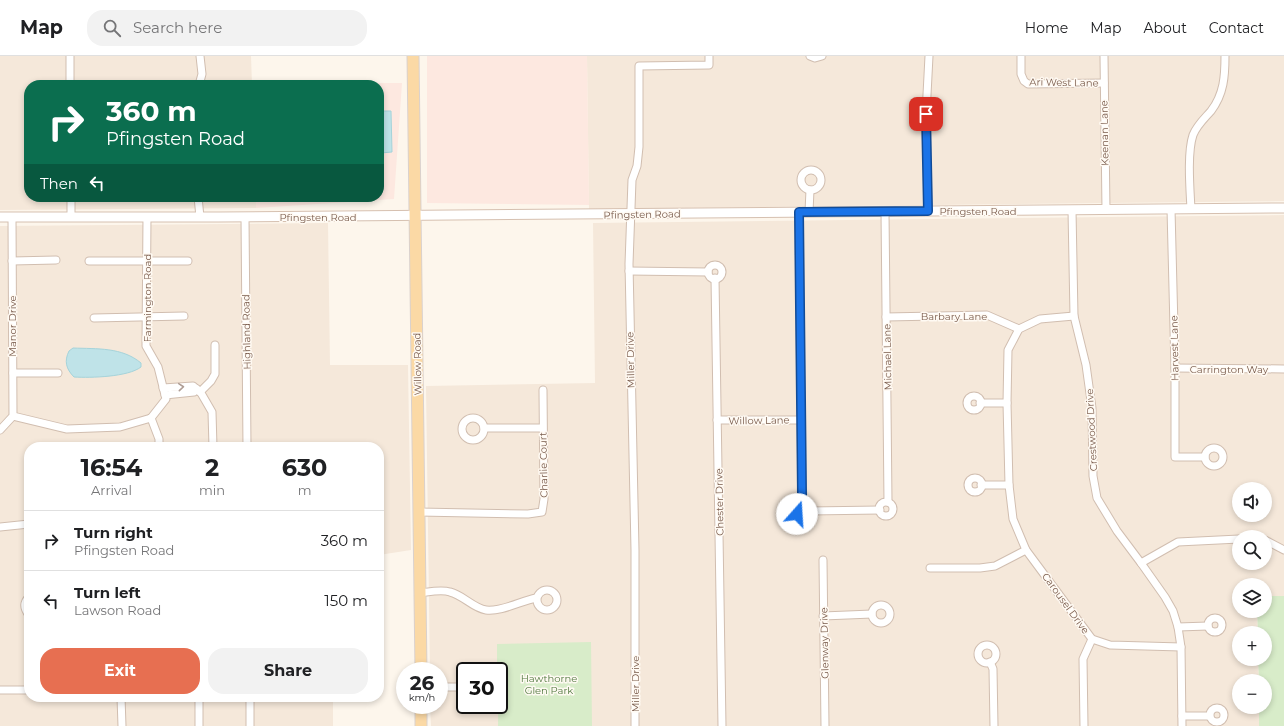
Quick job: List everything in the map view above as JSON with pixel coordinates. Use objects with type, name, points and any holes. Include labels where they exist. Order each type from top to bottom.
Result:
[{"type":"main road","name":"Willow Road","points":[[413,56],[420,662]]},
{"type":"main road","name":"Pfingsten Road","points":[[0,217],[415,216],[1284,208]]},
{"type":"main road","points":[[421,714],[421,726]]},
{"type":"street","points":[[70,56],[70,80]]},
{"type":"street","points":[[200,56],[202,74],[200,80]]},
{"type":"street","name":"Miller Drive","points":[[635,726],[635,550],[629,271],[632,180],[637,166],[639,147],[639,66],[709,65],[709,56]]},
{"type":"street","points":[[810,56],[815,58],[822,56]]},
{"type":"street","points":[[928,211],[926,114],[929,56]]},
{"type":"street","name":"Ari West Lane","points":[[1021,56],[1021,74],[1024,81],[1028,84],[1104,83]]},
{"type":"street","name":"Keenan Lane","points":[[1104,56],[1106,210]]},
{"type":"street","points":[[1190,209],[1190,147],[1197,125],[1211,110],[1219,98],[1224,86],[1225,56]]},
{"type":"street","points":[[809,212],[810,190]]},
{"type":"street","points":[[71,202],[71,217]]},
{"type":"street","points":[[198,202],[200,217]]},
{"type":"street","name":"Harvest Lane","points":[[1171,209],[1175,368],[1175,458],[1205,457]]},
{"type":"street","name":"Crestwood Drive","points":[[1072,210],[1074,316],[1086,365],[1092,408],[1093,476],[1098,498],[1117,532],[1141,563],[1173,611],[1178,627],[1181,647],[1182,726]]},
{"type":"street","points":[[799,212],[802,505]]},
{"type":"street","name":"Michael Lane","points":[[885,212],[888,502]]},
{"type":"street","name":"Manor Drive","points":[[12,217],[13,416]]},
{"type":"street","name":"Farmington Road","points":[[147,217],[146,346],[158,367],[164,392]]},
{"type":"street","name":"Highland Road","points":[[245,217],[247,442]]},
{"type":"street","points":[[12,261],[56,260]]},
{"type":"street","points":[[89,261],[188,260]]},
{"type":"street","points":[[714,265],[721,269],[719,277],[715,278],[710,277],[708,272],[710,266],[714,265]]},
{"type":"street","points":[[629,271],[708,272]]},
{"type":"street","name":"Chester Drive","points":[[715,278],[722,726]]},
{"type":"street","name":"Barbary Lane","points":[[886,317],[987,314],[1019,329]]},
{"type":"street","points":[[94,318],[184,316]]},
{"type":"street","points":[[1019,329],[1040,319],[1074,316]]},
{"type":"street","name":"Carousel Drive","points":[[1019,329],[1008,350],[1007,403],[1009,485],[1013,519],[1026,550],[1092,639],[1110,646],[1181,647]]},
{"type":"street","points":[[198,390],[211,381],[215,374],[215,345]]},
{"type":"street","name":"Carrington Way","points":[[1175,368],[1284,369]]},
{"type":"street","points":[[13,373],[58,373]]},
{"type":"street","points":[[0,430],[13,416],[67,429],[120,427],[151,418],[166,399],[164,392],[193,386],[198,390],[212,412],[213,442]]},
{"type":"street","name":"Charlie Court","points":[[419,512],[528,514],[542,512],[544,499],[542,428],[543,390]]},
{"type":"street","points":[[980,403],[1007,403]]},
{"type":"street","points":[[151,418],[159,442]]},
{"type":"street","name":"Willow Lane","points":[[717,420],[801,420]]},
{"type":"street","points":[[484,428],[542,428]]},
{"type":"street","points":[[981,486],[1009,485]]},
{"type":"street","points":[[888,502],[893,507],[891,513],[886,516],[882,514],[880,510],[882,504],[888,502]]},
{"type":"street","points":[[802,505],[808,507],[809,511]]},
{"type":"street","points":[[802,505],[796,510],[798,516],[804,518],[808,515],[809,511]]},
{"type":"street","points":[[809,511],[880,510]]},
{"type":"street","points":[[0,527],[24,525]]},
{"type":"street","points":[[1141,563],[1178,542],[1232,539]]},
{"type":"street","points":[[1272,544],[1284,550]]},
{"type":"street","points":[[930,568],[980,568],[995,566],[1026,550]]},
{"type":"street","name":"Glenway Drive","points":[[823,560],[825,726]]},
{"type":"street","points":[[420,593],[442,590],[450,592],[476,606],[489,610],[494,610],[536,598]]},
{"type":"street","points":[[823,616],[872,614]]},
{"type":"street","points":[[1178,627],[1208,626]]},
{"type":"street","points":[[1084,726],[1082,659],[1092,639]]},
{"type":"street","points":[[990,662],[993,669],[994,726]]},
{"type":"street","points":[[0,690],[24,690]]},
{"type":"street","points":[[121,702],[122,726]]},
{"type":"street","points":[[199,702],[199,726]]},
{"type":"street","points":[[250,702],[250,726]]},
{"type":"street","points":[[1182,716],[1209,716]]},
{"type":"shaded area","points":[[0,56],[251,56],[252,80],[24,80],[24,202],[256,202],[256,208],[0,210]]},
{"type":"shaded area","points":[[427,56],[587,56],[589,205],[427,203]]},
{"type":"shaded area","points":[[587,56],[1284,56],[1284,201],[589,209]]},
{"type":"shaded area","points":[[384,83],[402,83],[394,199],[384,200]]},
{"type":"shaded area","points":[[256,202],[348,202],[256,208]]},
{"type":"shaded area","points":[[1284,215],[1284,596],[1272,596],[1272,578],[1232,578],[1232,618],[1257,618],[1258,626],[1232,626],[1232,666],[1258,666],[1259,674],[1232,674],[1232,714],[1259,714],[1259,726],[431,726],[430,714],[448,714],[448,662],[430,662],[426,386],[595,383],[593,223]]},
{"type":"shaded area","points":[[328,223],[330,365],[408,365],[411,550],[384,554],[384,442],[24,442],[24,702],[333,702],[333,726],[0,726],[0,226]]},
{"type":"green space","points":[[1272,596],[1284,596],[1284,726],[1259,726],[1259,714],[1272,714],[1272,674],[1259,674],[1258,666],[1272,666],[1272,626],[1258,626],[1257,618],[1272,618]]},
{"type":"green space","name":"Hawthorne Glen Park","points":[[591,642],[592,726],[498,726],[498,714],[508,714],[508,662],[497,662],[497,644]]},
{"type":"water","points":[[384,111],[391,111],[392,152],[384,153]]},
{"type":"water","points":[[73,348],[117,351],[134,358],[141,363],[141,367],[119,375],[74,377],[69,371],[66,362],[69,351]]},
{"type":"route","points":[[797,514],[797,508],[802,505],[799,212],[928,211],[926,114]]}]
